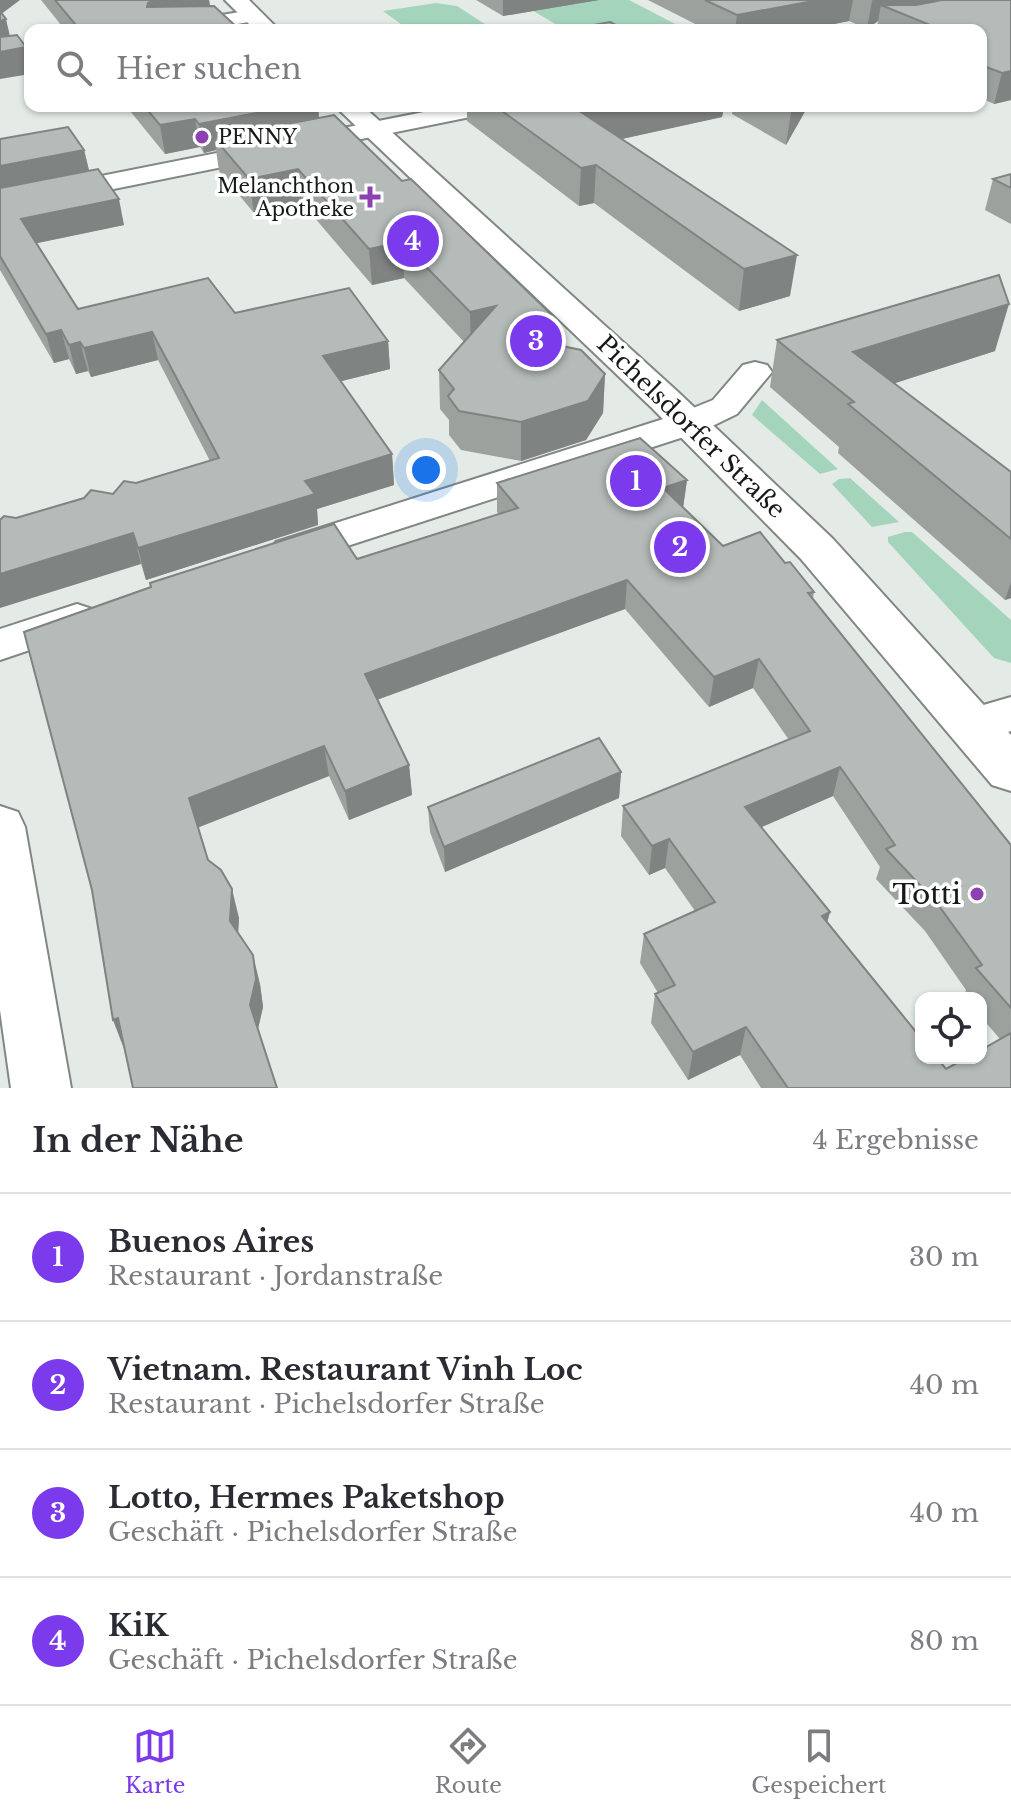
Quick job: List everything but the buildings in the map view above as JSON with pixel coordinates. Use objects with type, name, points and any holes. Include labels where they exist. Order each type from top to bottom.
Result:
[{"type":"street","points":[[236,0],[260,23]]},
{"type":"street","points":[[0,56],[24,52]]},
{"type":"street","name":"Pichelsdorfer Straße","points":[[355,112],[677,412],[992,720],[1011,770]]},
{"type":"street","points":[[0,204],[459,112]]},
{"type":"street","points":[[258,561],[677,412],[725,407],[767,369]]},
{"type":"street","points":[[0,645],[110,609]]},
{"type":"street","points":[[0,827],[41,1088]]},
{"type":"green space","points":[[514,0],[629,0],[675,24],[556,24]]},
{"type":"green space","points":[[436,3],[457,6],[485,24],[401,24],[383,11]]},
{"type":"green space","points":[[762,400],[838,469],[820,474],[752,415]]},
{"type":"green space","points":[[850,478],[899,522],[872,527],[832,484],[839,479]]},
{"type":"green space","points":[[912,532],[1011,620],[1011,663],[994,658],[888,542],[888,537]]},
{"type":"place","name":"PENNY","points":[[202,137]]},
{"type":"place","name":"Melanchthon Apotheke","points":[[370,197]]},
{"type":"place","name":"KiK","points":[[413,241]]},
{"type":"place","name":"Lotto, Hermes Paketshop","points":[[536,341]]},
{"type":"place","name":"Buenos Aires","points":[[636,481]]},
{"type":"place","name":"Vietnam. Restaurant Vinh Loc","points":[[680,547]]},
{"type":"place","name":"Totti","points":[[977,894]]}]
